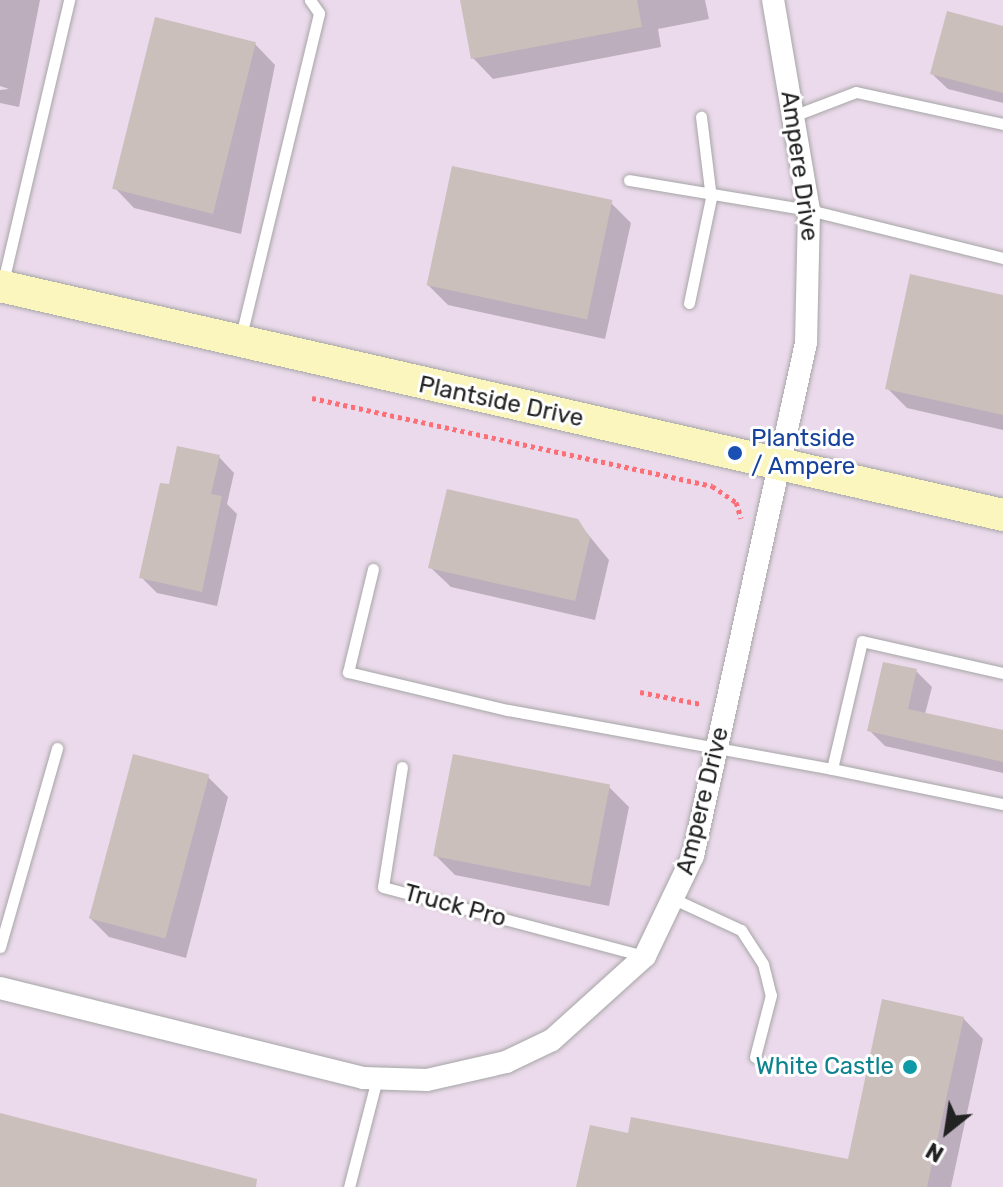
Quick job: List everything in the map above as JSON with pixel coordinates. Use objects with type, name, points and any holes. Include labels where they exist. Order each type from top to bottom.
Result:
[{"type":"street","name":"Ampere Drive","points":[[0,988],[377,1079],[438,1079],[506,1062],[582,1020],[645,956],[676,900],[717,750],[806,343],[809,210],[773,0]]},
{"type":"street","name":"Plantside Drive","points":[[1,286],[239,345],[781,463],[1003,515]]},
{"type":"lane","points":[[1,286],[26,208],[69,0]]},
{"type":"lane","points":[[239,345],[319,13],[310,0]]},
{"type":"lane","points":[[793,116],[856,92],[1003,124]]},
{"type":"lane","points":[[689,303],[711,198],[701,117]]},
{"type":"lane","points":[[629,180],[711,198],[809,210],[1003,258]]},
{"type":"lane","points":[[373,569],[348,672],[717,750],[832,769],[1003,804]]},
{"type":"lane","points":[[832,769],[862,641],[1003,673]]},
{"type":"lane","points":[[0,947],[57,748]]},
{"type":"lane","name":"Truck Pro","points":[[402,767],[383,887],[645,956]]},
{"type":"lane","points":[[676,900],[741,930],[763,964],[771,995],[755,1057]]},
{"type":"lane","points":[[349,1187],[377,1079]]},
{"type":"path","points":[[312,398],[712,486],[736,502],[740,533]]},
{"type":"path","points":[[640,692],[705,704],[708,689]]},
{"type":"shaded area","points":[[0,0],[1003,0],[1003,1187],[0,1187]]},
{"type":"building","points":[[460,0],[637,0],[642,27],[471,59]]},
{"type":"building","points":[[947,11],[1003,26],[1003,93],[930,74]]},
{"type":"building","points":[[155,17],[256,42],[213,214],[112,189]]},
{"type":"building","points":[[452,166],[612,200],[587,319],[427,285]]},
{"type":"building","points":[[910,274],[1003,295],[1003,415],[885,389]]},
{"type":"building","points":[[177,446],[220,455],[211,494],[222,496],[202,592],[139,578],[160,483],[169,484]]},
{"type":"building","points":[[447,489],[578,519],[590,538],[575,601],[428,568]]},
{"type":"building","points":[[883,662],[917,669],[908,709],[1003,730],[1003,762],[867,731]]},
{"type":"building","points":[[133,754],[209,774],[165,939],[89,918]]},
{"type":"building","points":[[453,754],[610,785],[590,887],[433,856]]},
{"type":"building","name":"White Castle","points":[[882,999],[964,1017],[927,1187],[576,1187],[590,1125],[628,1133],[631,1117],[848,1159]]},
{"type":"building","points":[[0,1113],[257,1179],[256,1187],[0,1187]]},
{"type":"place","name":"Plantside / Ampere","points":[[735,453]]},
{"type":"place","name":"White Castle","points":[[910,1067]]}]
